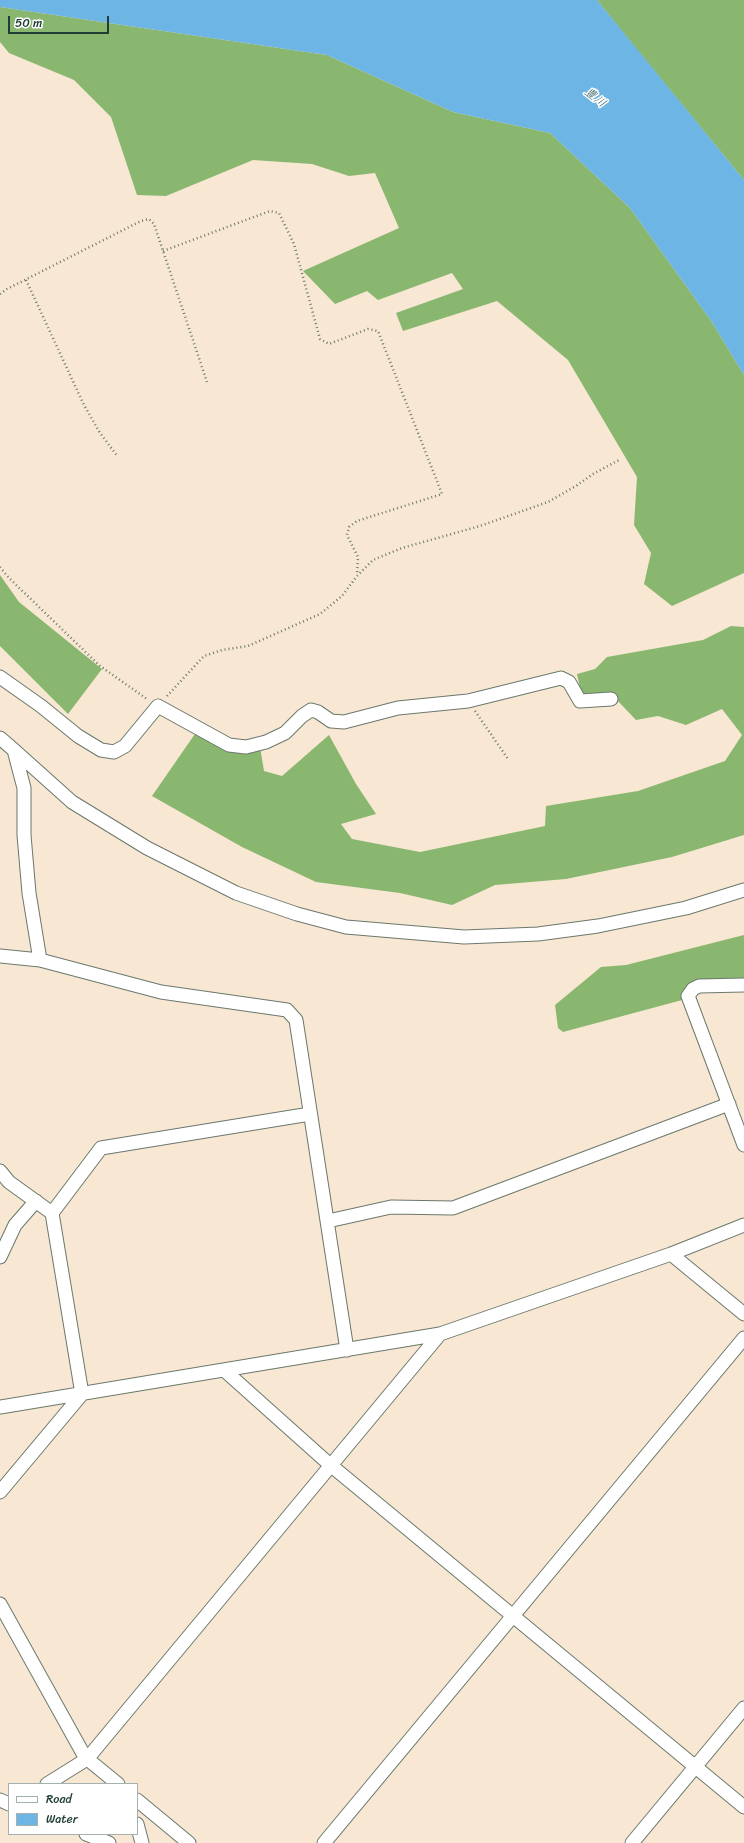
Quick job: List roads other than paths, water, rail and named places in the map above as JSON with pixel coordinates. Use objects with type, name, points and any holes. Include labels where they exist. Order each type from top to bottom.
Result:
[{"type":"street","points":[[0,677],[78,736],[101,750],[114,752],[125,746],[158,706],[229,745],[246,747],[266,742],[285,733],[310,710],[318,712],[331,721],[344,722],[398,708],[468,701],[561,678],[569,682],[580,701],[611,699]]},
{"type":"street","points":[[0,738],[72,802],[147,848],[236,894],[297,914],[346,927],[464,937],[538,934],[598,926],[686,908],[744,890]]},
{"type":"street","points":[[14,750],[24,788],[24,835],[29,893],[40,960]]},
{"type":"street","points":[[0,956],[40,960],[161,992],[287,1010],[296,1020],[347,1350]]},
{"type":"street","points":[[744,986],[699,986],[693,989],[688,996],[744,1145]]},
{"type":"street","points":[[328,1221],[391,1207],[453,1208],[729,1104]]},
{"type":"street","points":[[52,1213],[101,1148],[310,1114]]},
{"type":"street","points":[[0,1171],[9,1182],[52,1213],[82,1394],[0,1492]]},
{"type":"street","points":[[0,1257],[15,1225],[36,1201]]},
{"type":"street","points":[[0,1407],[440,1334],[671,1254],[744,1225]]},
{"type":"street","points":[[671,1254],[744,1314]]},
{"type":"street","points":[[49,1783],[87,1759],[332,1466],[440,1334]]},
{"type":"street","points":[[324,1843],[744,1338]]},
{"type":"street","points":[[224,1370],[332,1466],[744,1807]]},
{"type":"street","points":[[0,1604],[87,1759],[117,1783]]},
{"type":"street","points":[[632,1843],[744,1708]]},
{"type":"street","points":[[138,1801],[189,1843]]},
{"type":"street","points":[[138,1828],[142,1843]]},
{"type":"street","points":[[89,1835],[109,1843]]},
{"type":"water","name":"豊川","points":[[0,0],[597,0],[744,180],[744,375],[712,322],[630,208],[550,133],[453,112],[327,55],[0,7]]}]
